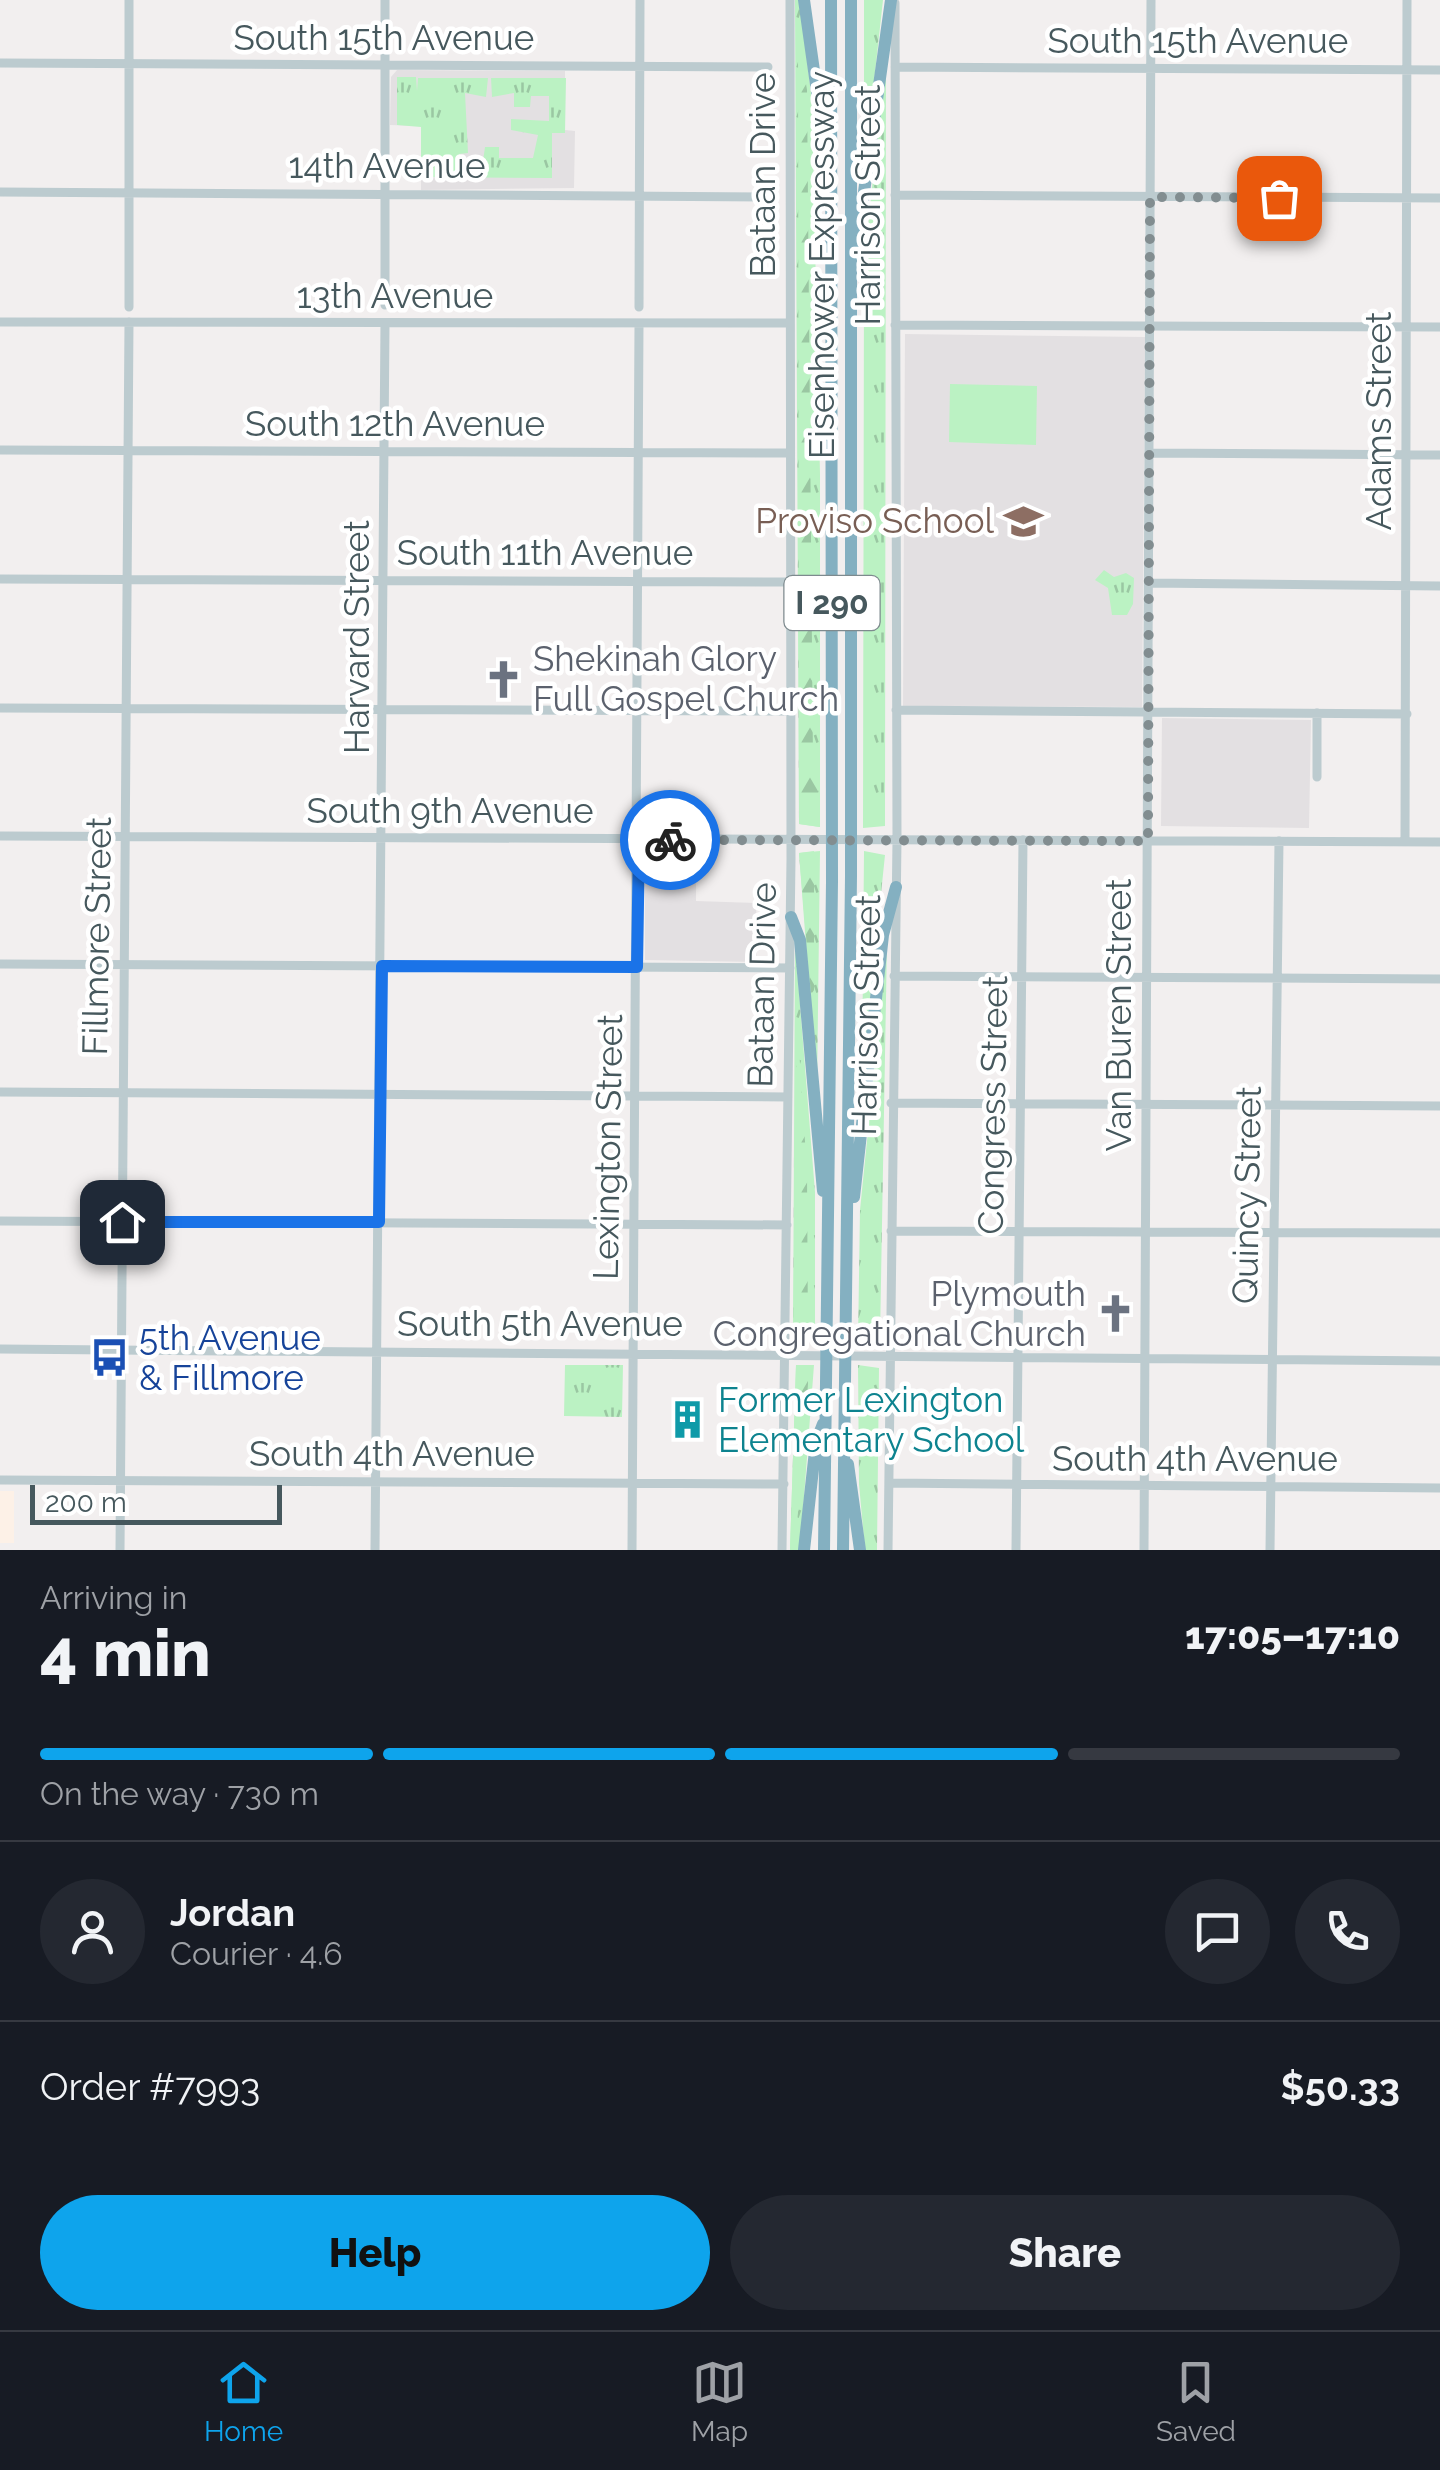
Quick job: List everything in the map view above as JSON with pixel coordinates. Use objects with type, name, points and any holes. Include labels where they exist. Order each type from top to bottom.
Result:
[{"type":"highway","points":[[804,0],[822,153],[832,183]]},
{"type":"highway","name":"Eisenhower Expressway","points":[[824,1550],[832,0]]},
{"type":"highway","name":"Eisenhower Expressway","points":[[844,1550],[852,0]]},
{"type":"highway","points":[[852,266],[861,230],[893,0]]},
{"type":"highway","points":[[848,1219],[858,1180],[883,935],[896,887]]},
{"type":"highway","points":[[791,917],[800,940],[818,1176],[828,1206]]},
{"type":"highway","points":[[804,1550],[816,1442],[826,1417]]},
{"type":"highway","points":[[844,1452],[854,1481],[860,1550]]},
{"type":"street","points":[[129,0],[129,307]]},
{"type":"street","points":[[385,0],[385,305]]},
{"type":"street","points":[[640,0],[640,307]]},
{"type":"street","name":"Bataan Drive","points":[[782,1550],[790,1354],[786,1225],[791,917],[797,840],[789,711],[790,0]]},
{"type":"street","name":"Harrison Street","points":[[888,1550],[897,840],[893,0]]},
{"type":"street","name":"Van Buren Street","points":[[1144,1550],[1151,0]]},
{"type":"street","name":"Adams Street","points":[[1405,842],[1406,0]]},
{"type":"street","name":"South 15th Avenue","points":[[0,64],[768,67]]},
{"type":"street","name":"South 15th Avenue","points":[[895,67],[1440,70]]},
{"type":"street","name":"14th Avenue","points":[[0,192],[774,196]]},
{"type":"street","points":[[895,196],[1440,198]]},
{"type":"street","name":"13th Avenue","points":[[0,322],[790,323]]},
{"type":"street","name":"Fillmore Street","points":[[120,1550],[129,322]]},
{"type":"street","name":"Harvard Street","points":[[375,1550],[386,324]]},
{"type":"street","name":"Lexington Street","points":[[632,1550],[639,324]]},
{"type":"street","points":[[895,325],[1440,327]]},
{"type":"street","name":"South 12th Avenue","points":[[0,450],[790,453]]},
{"type":"street","points":[[1149,453],[1440,455]]},
{"type":"street","name":"South 11th Avenue","points":[[0,579],[790,582]]},
{"type":"street","points":[[1149,583],[1440,586]]},
{"type":"street","points":[[0,708],[789,711]]},
{"type":"street","points":[[896,710],[1407,714]]},
{"type":"street","points":[[1317,713],[1317,778]]},
{"type":"street","name":"South 9th Avenue","points":[[0,836],[1440,842]]},
{"type":"street","name":"Congress Street","points":[[1016,1550],[1023,840]]},
{"type":"street","name":"Quincy Street","points":[[1270,1550],[1279,842]]},
{"type":"street","points":[[0,964],[790,968]]},
{"type":"street","points":[[894,976],[1440,979]]},
{"type":"street","points":[[0,1092],[788,1097]]},
{"type":"street","points":[[892,1103],[1440,1106]]},
{"type":"street","points":[[0,1221],[786,1225]]},
{"type":"street","points":[[891,1231],[1440,1233]]},
{"type":"street","name":"South 5th Avenue","points":[[0,1349],[1440,1361]]},
{"type":"street","name":"South 4th Avenue","points":[[0,1480],[784,1484]]},
{"type":"street","name":"South 4th Avenue","points":[[889,1483],[1440,1488]]},
{"type":"shaded area","points":[[397,70],[565,71],[565,130],[575,131],[574,188],[421,190],[421,126],[390,125],[391,77]]},
{"type":"shaded area","name":"Proviso School","points":[[905,334],[1145,337],[1142,707],[903,706]]},
{"type":"shaded area","points":[[1162,718],[1311,720],[1309,828],[1161,826]]},
{"type":"shaded area","points":[[645,882],[696,883],[696,901],[756,903],[757,962],[645,960]]},
{"type":"shaded area","points":[[0,1491],[14,1491],[14,1543],[0,1543]]},
{"type":"green space","points":[[795,0],[800,0],[812,102],[820,474],[820,827],[799,824]]},
{"type":"green space","points":[[864,0],[883,0],[868,136],[864,136]]},
{"type":"green space","points":[[798,34],[807,90],[813,761],[817,767],[820,827],[799,824]]},
{"type":"green space","points":[[886,51],[885,826],[863,828],[864,267]]},
{"type":"green space","points":[[397,77],[416,77],[417,91],[418,78],[488,78],[486,97],[465,93],[468,153],[459,154],[459,165],[482,168],[485,147],[499,147],[499,158],[533,158],[538,135],[511,130],[511,119],[549,121],[549,96],[531,96],[530,107],[514,107],[514,93],[492,97],[491,78],[566,78],[565,133],[552,133],[552,178],[421,177],[421,127],[397,125]]},
{"type":"green space","points":[[950,384],[1037,386],[1036,445],[949,442]]},
{"type":"green space","points":[[1104,570],[1114,577],[1126,573],[1134,578],[1133,604],[1127,615],[1112,615],[1108,588],[1095,580]]},
{"type":"green space","points":[[814,851],[814,990],[811,995],[799,853]]},
{"type":"green space","points":[[820,851],[817,1090],[799,853]]},
{"type":"green space","points":[[864,851],[885,855],[862,1078]]},
{"type":"green space","points":[[795,942],[815,1192],[815,1341],[793,1340]]},
{"type":"green space","points":[[887,943],[880,1338],[876,1342],[858,1342],[860,1210]]},
{"type":"green space","points":[[797,1017],[807,1173],[808,1341],[793,1339]]},
{"type":"green space","points":[[565,1365],[623,1365],[622,1417],[564,1416]]},
{"type":"green space","points":[[796,1365],[814,1365],[800,1550],[790,1550]]},
{"type":"green space","points":[[796,1365],[808,1365],[808,1384],[795,1550],[790,1550]]},
{"type":"green space","points":[[858,1365],[879,1368],[877,1550],[865,1550],[859,1484]]},
{"type":"green space","points":[[576,1367],[604,1367],[604,1383],[576,1383]]},
{"type":"way so far","points":[[670,840],[1148,841],[1150,197],[1279,198]]},
{"type":"place","name":"Proviso School","points":[[1024,521]]},
{"type":"place","name":"Shekinah Glory Full Gospel Church","points":[[503,679]]},
{"type":"place","name":"Plymouth Congregational Church","points":[[1116,1314]]},
{"type":"place","name":"5th Avenue & Fillmore","points":[[109,1358]]},
{"type":"place","name":"Former Lexington Elementary School","points":[[688,1420]]},
{"type":"route","points":[[122,1222],[379,1222],[382,966],[637,967],[639,840],[670,840]]}]
